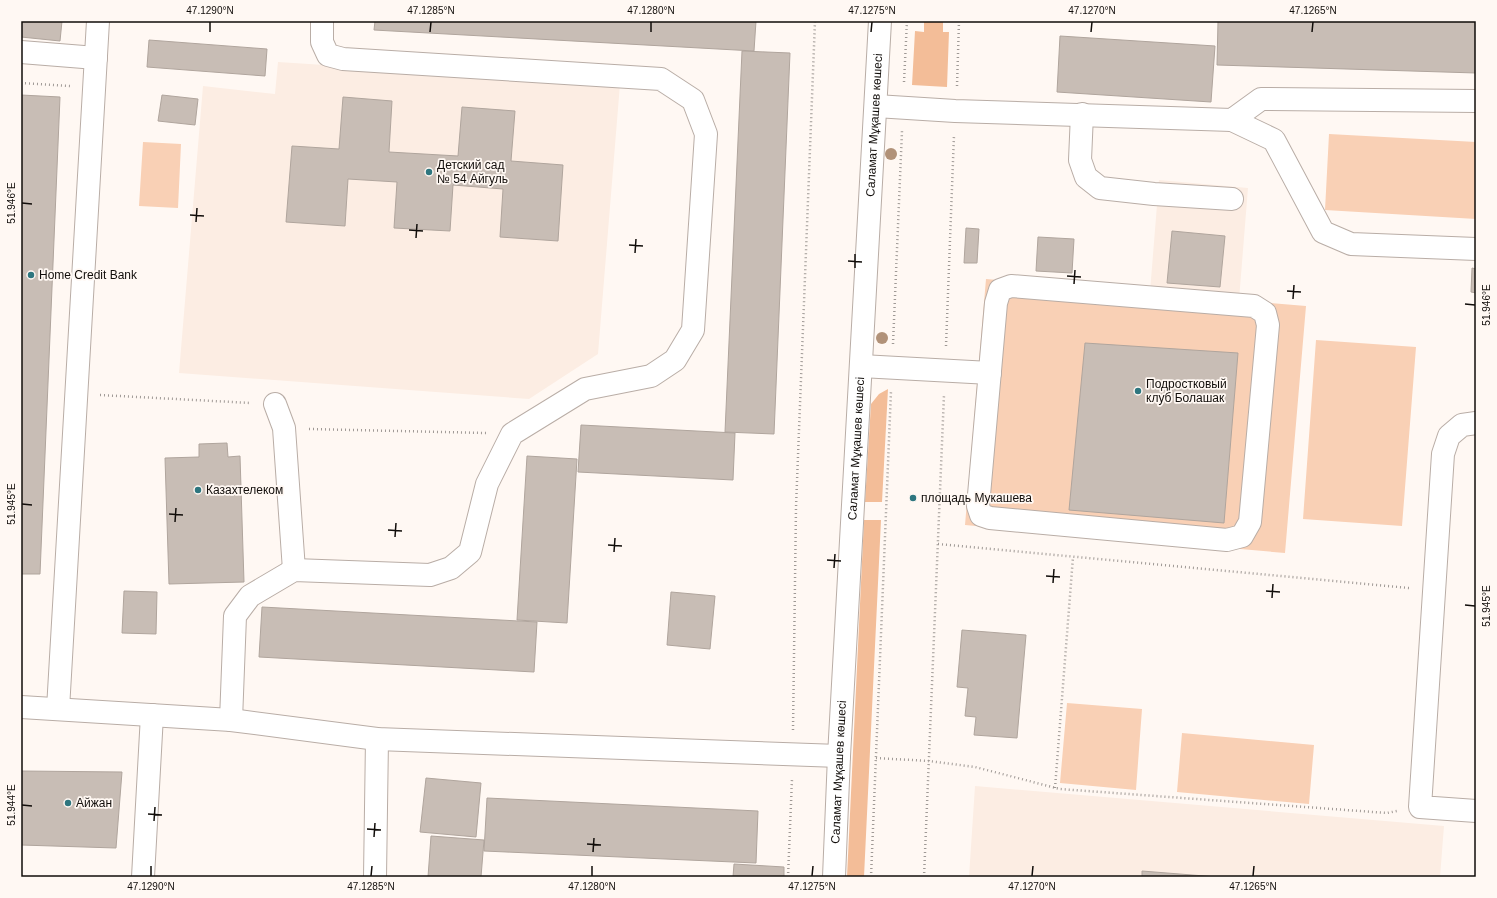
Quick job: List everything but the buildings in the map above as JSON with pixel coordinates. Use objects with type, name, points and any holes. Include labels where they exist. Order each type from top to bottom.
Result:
[{"type":"street","points":[[58,709],[98,21]]},
{"type":"street","points":[[231,720],[234,616],[250,596],[294,570],[430,575],[451,568],[470,552],[487,484],[512,434],[585,389],[651,376],[675,360],[693,330],[706,134],[692,100],[661,79],[343,59],[328,55],[322,42],[322,21]]},
{"type":"street","name":"Саламат Мұқашев көшесі","points":[[834,877],[839,756],[880,21]]},
{"type":"street","points":[[21,52],[96,58]]},
{"type":"street","points":[[1232,120],[1261,99],[1476,102]]},
{"type":"street","points":[[876,106],[956,111],[1232,120],[1274,140],[1323,232],[1351,244],[1476,249]]},
{"type":"street","points":[[1082,114],[1080,160],[1086,177],[1100,188],[1154,194],[1232,199]]},
{"type":"street","points":[[1011,286],[1254,306],[1265,313],[1268,325],[1250,522],[1242,536],[1227,540],[990,518],[982,514],[978,506],[990,373],[996,303],[1000,290],[1011,286]]},
{"type":"street","points":[[861,366],[990,373]]},
{"type":"street","points":[[275,404],[284,428],[294,570]]},
{"type":"street","points":[[1476,423],[1462,425],[1449,436],[1443,454],[1420,807],[1476,811]]},
{"type":"street","points":[[21,707],[231,720],[377,740],[839,756]]},
{"type":"street","points":[[144,877],[152,715]]},
{"type":"street","points":[[375,877],[377,740]]},
{"type":"path","points":[[788,877],[793,755],[796,507],[815,21]]},
{"type":"path","points":[[871,877],[907,21]]},
{"type":"path","points":[[924,877],[959,21]]},
{"type":"path","points":[[21,83],[94,87]]},
{"type":"path","points":[[77,394],[275,404]]},
{"type":"path","points":[[284,428],[512,434]]},
{"type":"path","points":[[938,544],[1435,590]]},
{"type":"path","points":[[1055,788],[1073,557]]},
{"type":"path","points":[[876,758],[928,761],[975,767],[1055,788],[1386,813],[1420,807]]},
{"type":"shaded area","points":[[924,21],[943,21],[943,32],[949,32],[947,87],[912,85],[915,31],[924,32]]},
{"type":"shaded area","points":[[278,62],[620,84],[598,354],[529,399],[179,373],[203,86],[275,94]]},
{"type":"shaded area","points":[[1329,134],[1476,142],[1476,219],[1325,210]]},
{"type":"shaded area","points":[[143,142],[181,144],[178,208],[139,206]]},
{"type":"shaded area","points":[[1159,180],[1248,188],[1239,300],[1150,292]]},
{"type":"shaded area","points":[[986,279],[1306,306],[1285,553],[965,525]]},
{"type":"shaded area","points":[[1316,340],[1416,347],[1402,526],[1303,519]]},
{"type":"shaded area","points":[[888,389],[882,502],[865,502],[871,404],[879,394]]},
{"type":"shaded area","points":[[864,520],[881,520],[864,877],[847,877]]},
{"type":"shaded area","points":[[1067,703],[1142,709],[1136,790],[1060,783]]},
{"type":"shaded area","points":[[1182,733],[1314,745],[1309,804],[1177,792]]},
{"type":"shaded area","points":[[975,786],[1444,826],[1440,877],[969,877]]},
{"type":"place","name":"Детский сад № 54 Айгуль","points":[[429,172]]},
{"type":"place","name":"Home Credit Bank","points":[[31,275]]},
{"type":"place","name":"Подростковый клуб Болашак","points":[[1138,391]]},
{"type":"place","name":"Казахтелеком","points":[[198,490]]},
{"type":"place","name":"площадь Мукашева","points":[[913,498]]},
{"type":"place","name":"Айжан","points":[[68,803]]}]
